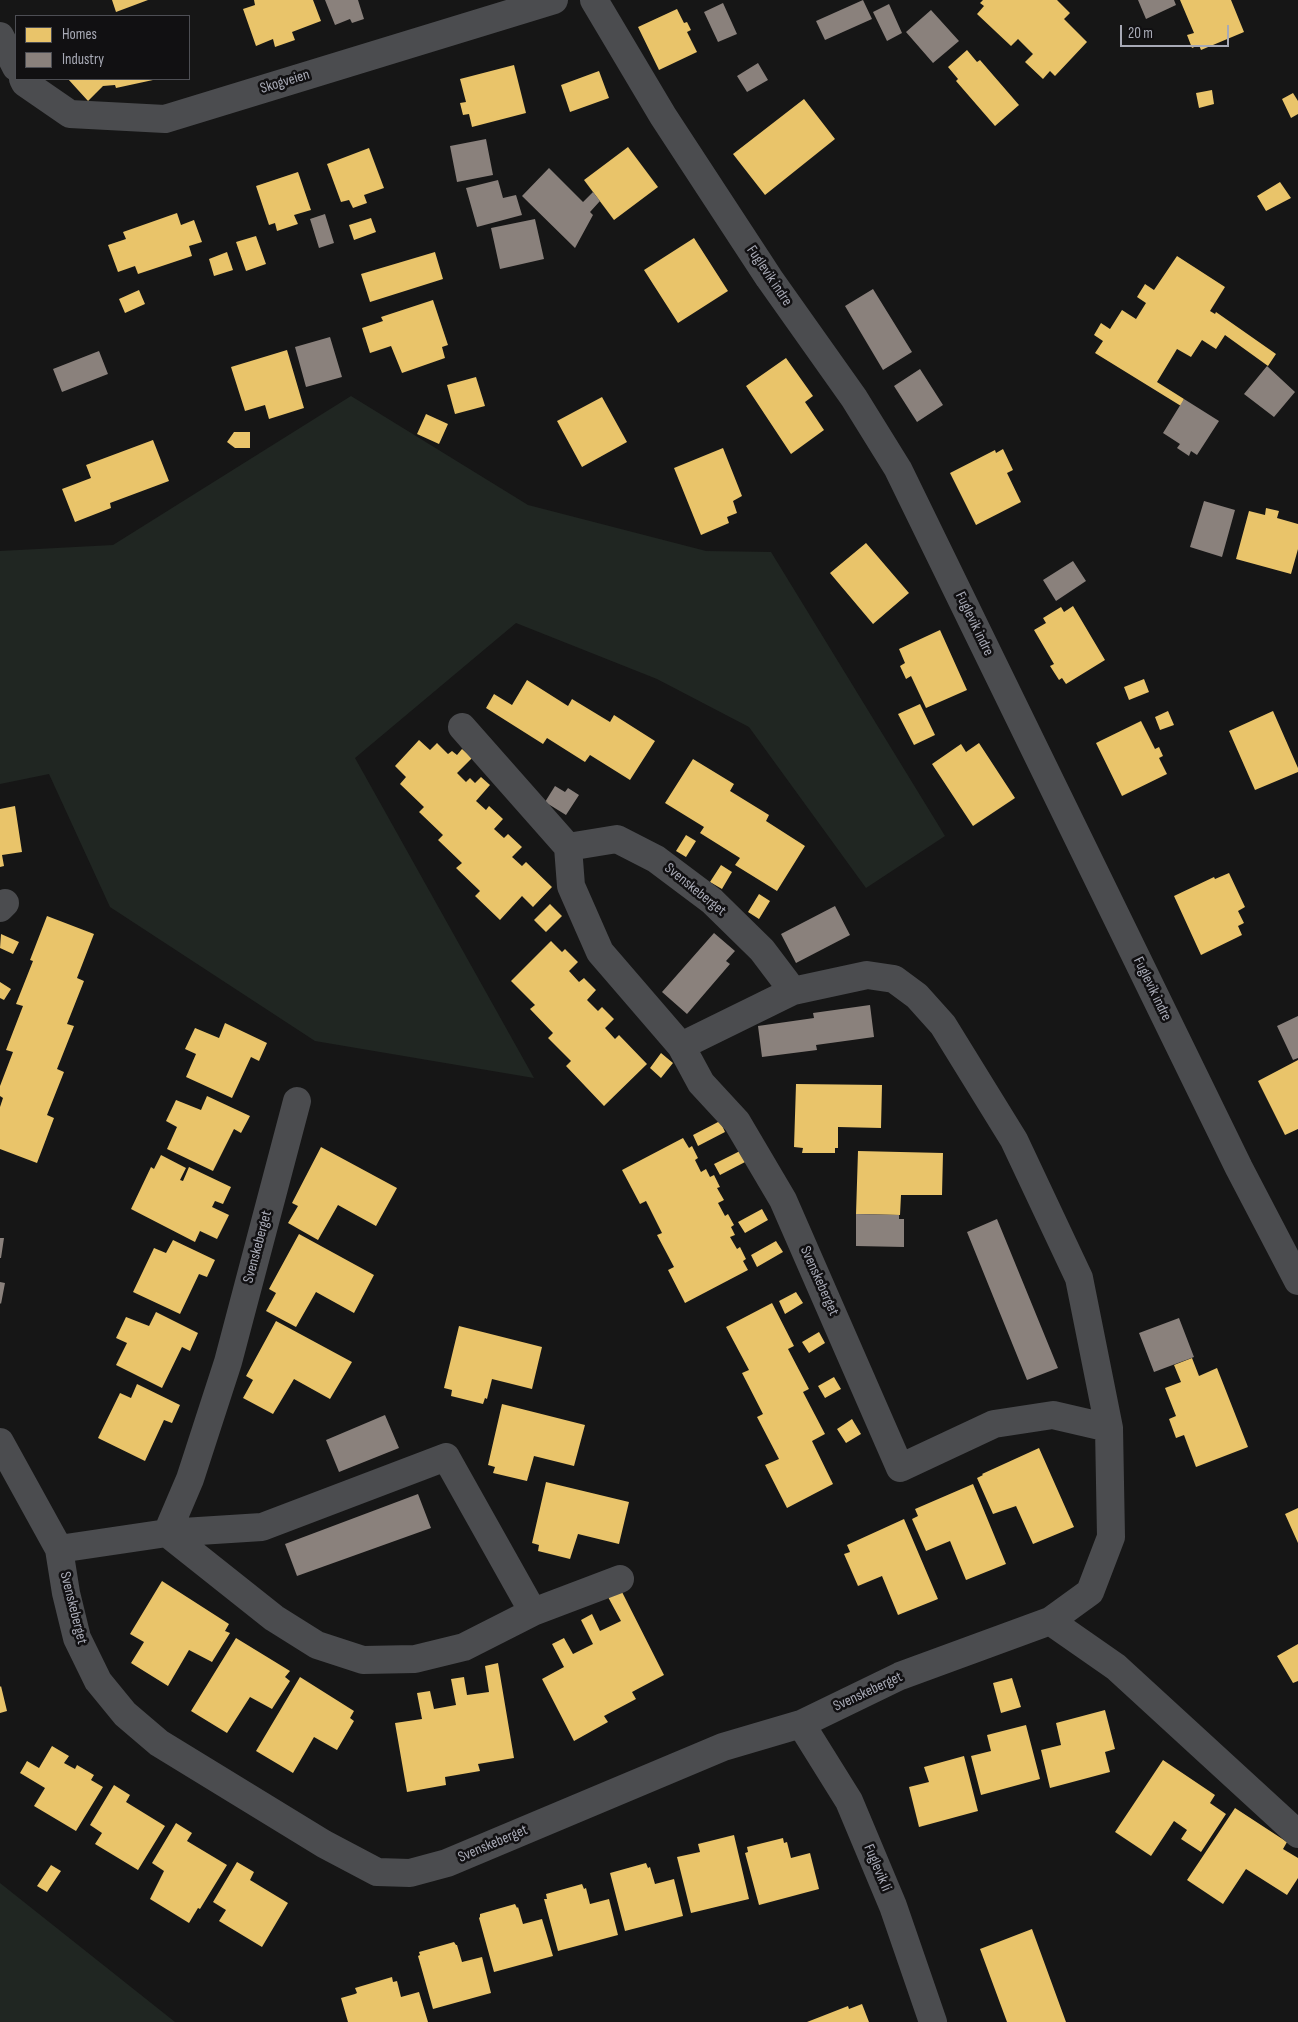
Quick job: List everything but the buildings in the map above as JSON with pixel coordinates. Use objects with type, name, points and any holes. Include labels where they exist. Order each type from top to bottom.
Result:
[{"type":"street","name":"Skogveien","points":[[24,80],[25,83],[70,114],[165,118],[554,0]]},
{"type":"street","name":"Fuglevik indre","points":[[594,0],[663,116],[769,278],[854,398],[898,469],[1239,1168],[1298,1281]]},
{"type":"street","points":[[0,36],[15,65]]},
{"type":"street","points":[[462,728],[568,847]]},
{"type":"street","name":"Svenskeberget","points":[[793,991],[762,950],[712,901],[656,859],[617,839],[568,847],[572,886],[600,952],[681,1046],[701,1083],[737,1122],[783,1200],[900,1468],[994,1424],[1053,1415],[1109,1428]]},
{"type":"street","name":"Svenskeberget","points":[[0,1442],[60,1550],[66,1593],[77,1638],[98,1681],[125,1714],[159,1743],[324,1844],[377,1872],[410,1873],[447,1863],[723,1747],[801,1724],[900,1676],[1050,1621],[1090,1592],[1110,1537],[1109,1428],[1079,1278],[1014,1140],[943,1025],[917,996],[894,979],[867,975],[793,991],[681,1046]]},
{"type":"street","name":"Svenskeberget","points":[[167,1533],[190,1479],[228,1362],[297,1101]]},
{"type":"street","name":"Svenskeberget","points":[[60,1550],[167,1533],[262,1528],[446,1457],[533,1612]]},
{"type":"street","points":[[167,1533],[274,1618],[317,1645],[363,1660],[415,1659],[464,1647],[533,1612],[620,1579]]},
{"type":"street","points":[[1050,1621],[1116,1667],[1298,1834]]},
{"type":"street","name":"Fuglevik li","points":[[801,1724],[849,1801],[893,1906],[933,2022]]},
{"type":"shaded area","points":[[351,396],[528,505],[706,551],[771,552],[945,836],[866,888],[749,727],[657,679],[516,623],[355,758],[534,1078],[315,1041],[110,907],[49,774],[0,784],[0,551],[113,545]]},
{"type":"shaded area","points":[[0,1883],[175,2022],[0,2022]]}]
